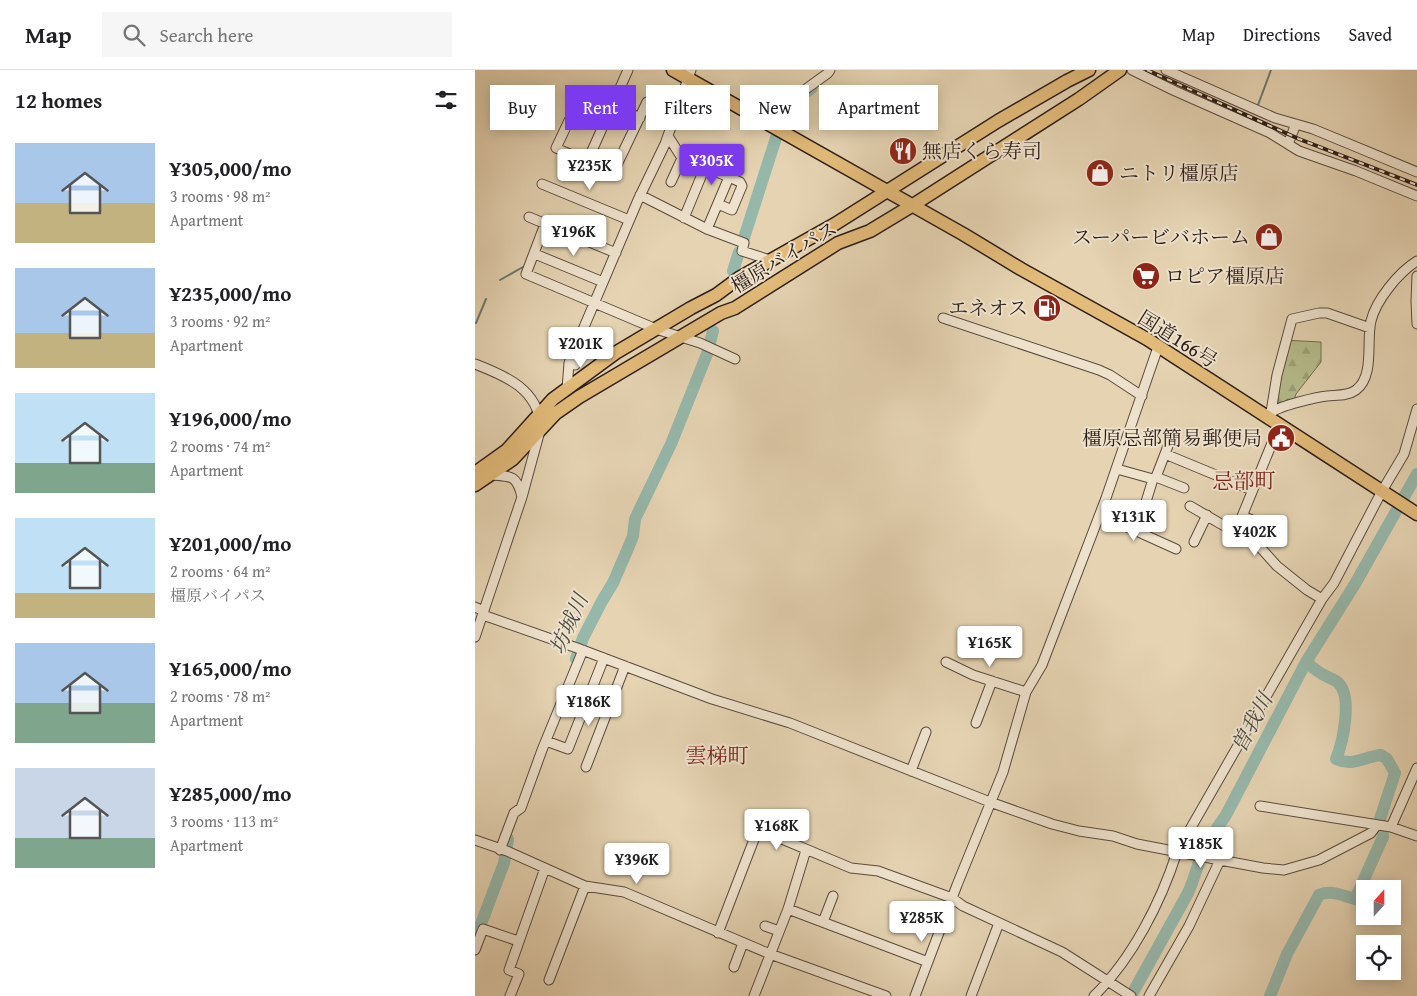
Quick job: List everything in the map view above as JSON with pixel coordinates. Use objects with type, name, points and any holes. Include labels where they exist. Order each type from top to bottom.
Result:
[{"type":"highway","points":[[673,70],[690,74],[740,106]]},
{"type":"highway","name":"橿原バイパス","points":[[475,473],[507,450],[553,399],[617,352],[716,295],[739,278],[769,260],[835,224],[998,121],[1067,80],[1089,70]]},
{"type":"highway","name":"橿原バイパス","points":[[475,485],[513,459],[556,413],[579,398],[721,313],[735,308],[837,244],[871,231],[913,206],[1079,99],[1120,70]]},
{"type":"highway","points":[[779,130],[838,164],[846,175],[859,183],[865,195],[862,206]]},
{"type":"highway","name":"国道166号","points":[[838,164],[1158,348],[1269,415],[1279,426],[1417,514]]},
{"type":"highway","points":[[789,249],[801,266]]},
{"type":"street","points":[[621,85],[627,70]]},
{"type":"street","points":[[809,87],[830,70]]},
{"type":"street","points":[[1132,70],[1175,91],[1270,132],[1299,151],[1356,171],[1417,196]]},
{"type":"street","points":[[1166,70],[1275,118],[1313,129],[1417,172]]},
{"type":"street","points":[[567,389],[569,363],[629,220],[668,136],[690,74]]},
{"type":"street","points":[[565,129],[556,148],[613,174],[646,104]]},
{"type":"street","points":[[636,116],[640,118]]},
{"type":"street","points":[[1288,144],[1296,124]]},
{"type":"street","points":[[587,162],[602,130]]},
{"type":"street","points":[[668,136],[682,158],[740,182],[742,186],[732,210],[718,204]]},
{"type":"street","points":[[671,182],[682,158]]},
{"type":"street","points":[[685,218],[705,167]]},
{"type":"street","points":[[707,229],[729,177]]},
{"type":"street","points":[[542,184],[629,220]]},
{"type":"street","points":[[640,195],[707,229],[745,243],[742,251],[769,260]]},
{"type":"street","points":[[529,217],[616,253]]},
{"type":"street","points":[[545,224],[527,271],[596,300],[656,329],[683,336],[735,359]]},
{"type":"street","points":[[535,254],[603,282]]},
{"type":"street","points":[[1269,415],[1319,397],[1342,395],[1355,391],[1362,382],[1368,363],[1370,328],[1376,307],[1403,272],[1417,261]]},
{"type":"street","points":[[1417,276],[1417,324]]},
{"type":"street","points":[[1269,415],[1291,319],[1327,313],[1370,328]]},
{"type":"street","points":[[943,318],[1099,370],[1142,396]]},
{"type":"street","points":[[915,996],[1003,772],[1026,692],[1042,665],[1117,469],[1158,348]]},
{"type":"street","points":[[475,364],[500,374],[517,384],[531,400],[539,414],[541,428],[522,497],[475,637]]},
{"type":"street","points":[[1093,996],[1111,983],[1147,921],[1182,853],[1322,599],[1334,583],[1382,490],[1404,454],[1417,409]]},
{"type":"street","points":[[1236,532],[1279,426]]},
{"type":"street","points":[[1137,531],[1154,478],[1166,450],[1252,490]]},
{"type":"street","points":[[1117,469],[1184,488]]},
{"type":"street","points":[[491,475],[509,476],[515,480],[522,497]]},
{"type":"street","points":[[1190,506],[1263,548],[1277,566],[1307,590],[1322,599]]},
{"type":"street","points":[[1194,542],[1207,515]]},
{"type":"street","points":[[1099,516],[1137,531],[1176,550]]},
{"type":"street","points":[[1243,516],[1272,529]]},
{"type":"street","points":[[475,607],[484,613],[712,699],[790,723],[990,802],[1052,824],[1079,831],[1113,836],[1137,844],[1182,853],[1284,870],[1319,860],[1371,833],[1377,826]]},
{"type":"street","points":[[503,850],[580,649]]},
{"type":"street","points":[[546,741],[568,749],[604,658]]},
{"type":"street","points":[[945,662],[973,675],[1026,692]]},
{"type":"street","points":[[586,767],[625,666]]},
{"type":"street","points":[[976,722],[992,681]]},
{"type":"street","points":[[911,771],[926,732]]},
{"type":"street","points":[[1391,827],[1417,768]]},
{"type":"street","points":[[1260,806],[1391,827],[1417,836]]},
{"type":"street","points":[[718,933],[758,830],[851,868],[878,871],[952,898],[963,906],[1061,952],[1131,996]]},
{"type":"street","points":[[475,840],[503,850],[585,886],[624,892],[770,954],[886,996]]},
{"type":"street","points":[[754,996],[787,909],[806,850]]},
{"type":"street","points":[[1149,996],[1189,926],[1220,860]]},
{"type":"street","points":[[510,996],[519,974],[509,970],[545,868]]},
{"type":"street","points":[[549,980],[585,886]]},
{"type":"street","points":[[823,922],[833,896]]},
{"type":"street","points":[[787,909],[928,962]]},
{"type":"street","points":[[971,996],[999,923]]},
{"type":"street","points":[[765,926],[779,931]]},
{"type":"street","points":[[475,950],[483,929],[519,941]]},
{"type":"street","points":[[735,967],[743,943]]},
{"type":"green space","points":[[1282,340],[1321,342],[1321,362],[1296,394],[1294,400],[1287,399],[1285,405],[1270,401]]},
{"type":"waterway","points":[[1258,105],[1271,70]]},
{"type":"waterway","name":"坊城川","points":[[743,241],[776,138]]},
{"type":"waterway","name":"坊城川","points":[[733,271],[739,252]]},
{"type":"waterway","points":[[500,280],[523,267]]},
{"type":"waterway","points":[[476,323],[486,299]]},
{"type":"waterway","name":"坊城川","points":[[576,659],[583,638],[613,583],[629,546],[633,536],[635,519],[671,444],[707,354],[713,331]]},
{"type":"waterway","name":"曽我川","points":[[1131,996],[1188,893],[1206,847],[1226,815],[1306,662],[1355,584],[1417,474]]},
{"type":"waterway","points":[[1270,996],[1287,954],[1319,895],[1332,893],[1355,899],[1383,837],[1380,819],[1395,773],[1387,759],[1381,755],[1353,762],[1336,759],[1344,730],[1345,696],[1336,681],[1306,662]]},
{"type":"waterway","name":"坊城川","points":[[475,940],[504,863],[508,839]]},
{"type":"railway","points":[[1147,70],[1299,139],[1417,185]]},
{"type":"place","name":"無店くら寿司","points":[[903,151]]},
{"type":"place","name":"ニトリ橿原店","points":[[1100,173]]},
{"type":"place","name":"スーパービバホーム","points":[[1269,237]]},
{"type":"place","name":"ロピア橿原店","points":[[1146,276]]},
{"type":"place","name":"エネオス","points":[[1047,308]]},
{"type":"place","name":"橿原忌部簡易郵便局","points":[[1281,438]]},
{"type":"district","name":"忌部町","points":[[1244,481]]},
{"type":"district","name":"雲梯町","points":[[717,756]]}]
